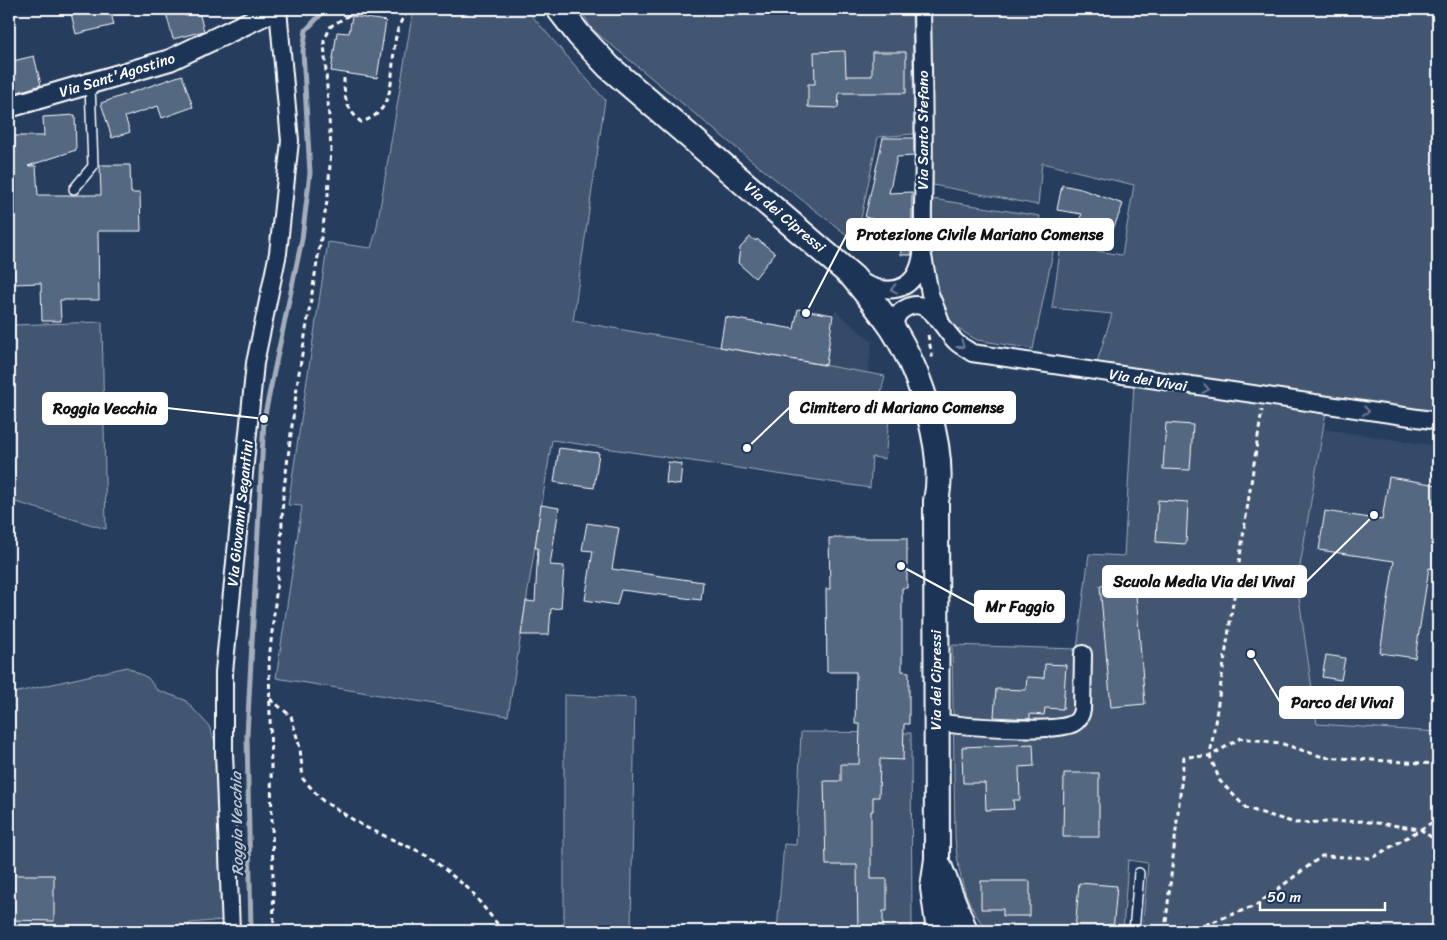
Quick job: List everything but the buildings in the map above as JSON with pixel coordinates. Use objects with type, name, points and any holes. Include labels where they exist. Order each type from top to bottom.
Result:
[{"type":"main road","name":"Via dei Cipressi","points":[[550,9],[574,40],[615,83],[820,261],[856,298],[884,336],[914,397],[936,502]]},
{"type":"main road","name":"Via dei Cipressi","points":[[559,9],[579,35],[609,67],[853,277],[894,330],[916,377],[932,426],[940,478],[936,502],[937,859],[933,888],[939,931]]},
{"type":"main road","name":"Via dei Cipressi","points":[[937,859],[965,931]]},
{"type":"street","name":"Via Sant'Agostino","points":[[9,107],[90,85],[170,60],[278,9]]},
{"type":"street","name":"Via Giovanni Segantini","points":[[231,931],[224,753],[224,672],[255,362],[278,253],[290,141],[278,9]]},
{"type":"street","name":"Via Santo Stefano","points":[[922,9],[924,168],[922,251],[930,294],[943,327]]},
{"type":"street","name":"Via Santo Stefano","points":[[853,277],[878,289],[897,289],[906,285],[913,278],[922,251]]},
{"type":"street","name":"Via dei Vivai","points":[[894,330],[895,317],[902,309],[910,305],[921,304],[930,310],[956,342],[972,353],[1438,421]]},
{"type":"street","points":[[936,722],[987,728],[1058,727],[1073,723],[1080,717],[1082,710],[1083,654]]},
{"type":"lane","points":[[74,189],[93,166],[90,85]]},
{"type":"lane","points":[[1134,931],[1138,873]]},
{"type":"path","points":[[274,931],[269,661],[281,546],[283,496],[304,335],[328,195],[331,139],[324,41],[331,26],[359,9]]},
{"type":"path","points":[[344,78],[344,93],[349,111],[360,122],[373,118],[386,105],[397,32],[404,14],[410,9]]},
{"type":"path","points":[[1264,397],[1210,756],[1220,781],[1246,808],[1295,823],[1362,821],[1420,829],[1438,842]]},
{"type":"path","points":[[270,699],[291,716],[300,748],[303,778],[323,801],[365,828],[427,855],[470,890],[503,931]]},
{"type":"path","points":[[1165,931],[1184,757],[1210,756],[1240,738],[1280,743],[1323,757],[1438,764]]},
{"type":"path","points":[[1188,931],[1255,906],[1322,856],[1372,858],[1438,819]]},
{"type":"shaded area","points":[[423,9],[526,9],[605,100],[573,321],[885,376],[878,405],[890,409],[885,459],[872,457],[870,488],[552,440],[508,716],[276,678],[302,506],[288,505],[328,242],[371,248],[376,232],[412,16]]},
{"type":"shaded area","points":[[580,9],[912,9],[914,134],[878,137],[856,242],[757,165],[592,29]]},
{"type":"shaded area","points":[[931,9],[1438,9],[1438,422],[1327,406],[1297,584],[1317,724],[1438,732],[1437,931],[1142,931],[1148,863],[1128,860],[1123,931],[988,931],[973,910],[960,875],[955,837],[952,645],[1077,649],[1089,554],[1124,556],[1134,384],[1094,372],[1112,314],[1052,308],[1061,245],[1122,255],[1134,185],[1042,163],[1038,205],[933,185]]},
{"type":"shaded area","points":[[932,199],[1040,216],[1037,243],[1054,247],[1033,349],[977,340],[948,323],[929,269]]},
{"type":"shaded area","points":[[9,248],[12,325],[102,322],[106,529],[9,500]]},
{"type":"shaded area","points":[[835,310],[872,342],[868,373],[826,365]]},
{"type":"shaded area","points":[[1324,429],[1438,446],[1438,732],[1317,724],[1297,584]]},
{"type":"shaded area","points":[[127,667],[148,678],[157,690],[185,700],[209,726],[216,744],[219,758],[219,837],[224,920],[190,923],[187,931],[9,931],[9,694]]},
{"type":"shaded area","points":[[564,695],[635,698],[631,931],[564,931]]},
{"type":"shaded area","points":[[801,732],[911,733],[912,931],[777,931],[784,844],[796,845]]},
{"type":"waterway","name":"Roggia Vecchia","points":[[251,931],[247,735],[264,419],[302,239],[310,173],[303,51],[306,30],[326,9]]},
{"type":"place","name":"Protezione Civile Mariano Comense","points":[[806,313]]},
{"type":"place","name":"Roggia Vecchia","points":[[264,419]]},
{"type":"place","name":"Cimitero di Mariano Comense","points":[[747,448]]},
{"type":"place","name":"Scuola Media Via dei Vivai","points":[[1374,515]]},
{"type":"place","name":"Mr Faggio","points":[[901,566]]},
{"type":"place","name":"Parco dei Vivai","points":[[1251,654]]}]
